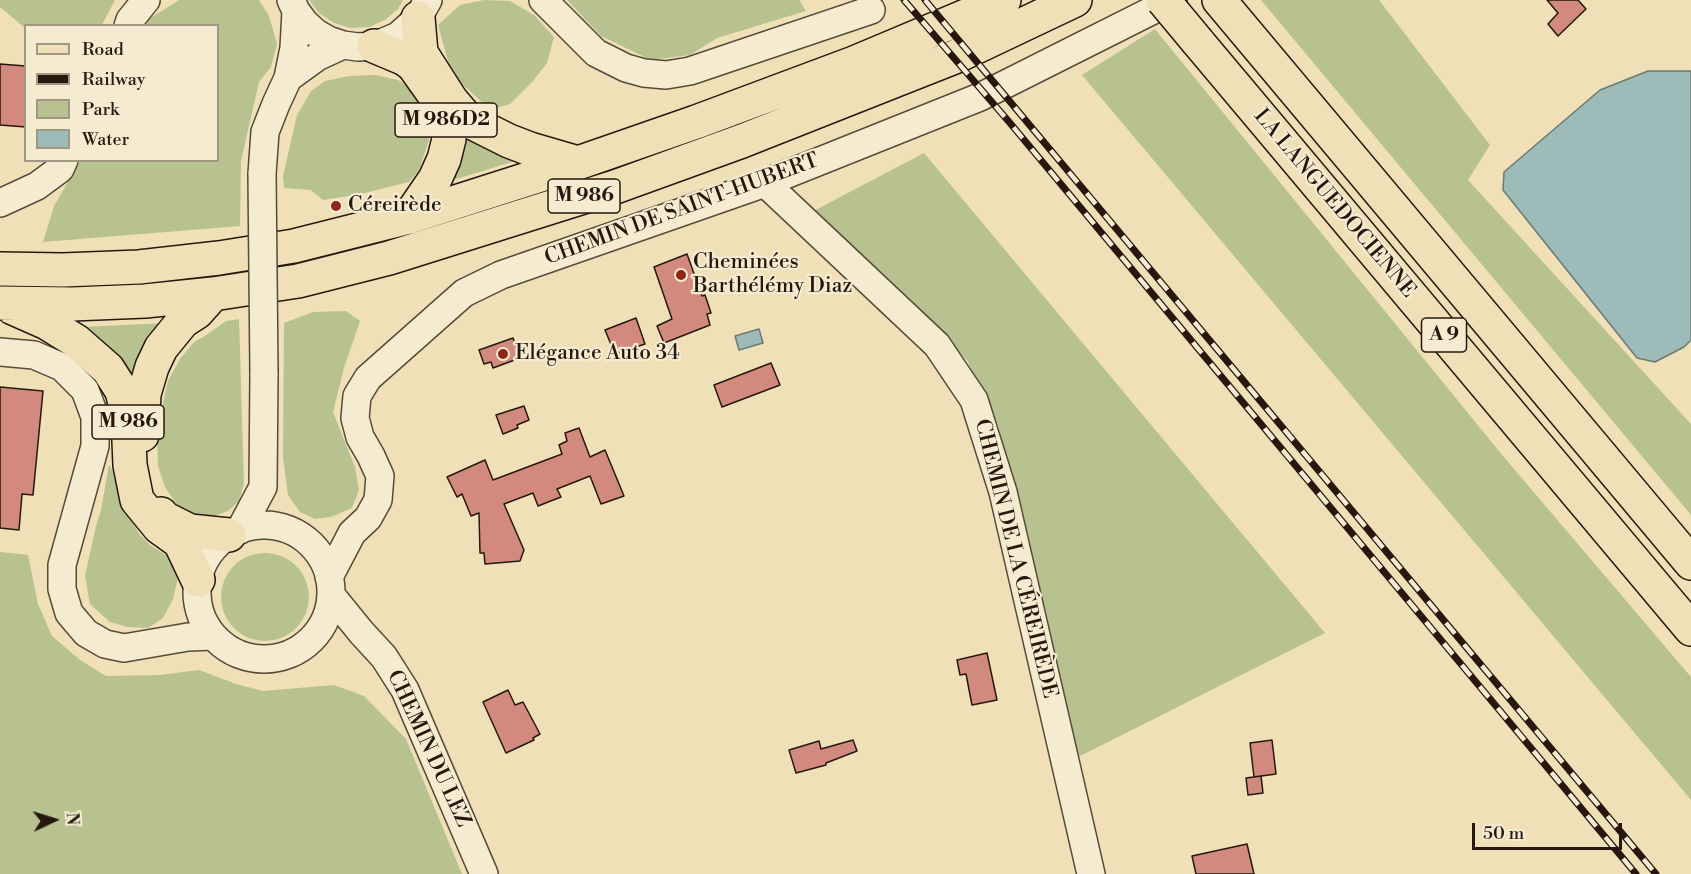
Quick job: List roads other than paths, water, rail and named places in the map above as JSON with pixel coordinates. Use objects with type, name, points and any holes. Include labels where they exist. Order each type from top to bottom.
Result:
[{"type":"main road","name":"M 986","points":[[0,269],[63,270],[139,267],[219,258],[294,246],[409,217],[578,163],[696,122],[854,63],[1004,0]]},
{"type":"main road","name":"M 986","points":[[2,303],[72,304],[145,301],[213,294],[298,281],[389,258],[615,187],[742,141],[957,56],[1075,0]]},
{"type":"main road","name":"LA LANGUEDOCIENNE","points":[[1163,0],[1691,628]]},
{"type":"main road","name":"M 986","points":[[423,9],[422,53],[451,100],[469,121],[509,141],[578,163]]},
{"type":"main road","name":"LA LANGUEDOCIENNE","points":[[1227,10],[1691,563]]},
{"type":"main road","name":"M 986D2","points":[[358,45],[405,59],[413,65],[438,100],[445,118],[449,139],[444,159],[435,179],[409,217]]},
{"type":"main road","name":"M 986","points":[[213,294],[197,312],[183,321],[161,348],[152,367],[144,394],[142,487],[164,518],[190,531],[234,532]]},
{"type":"main road","name":"M 986","points":[[2,303],[63,332],[108,369],[122,391],[128,417],[130,465],[137,500],[159,527],[180,542],[198,589]]},
{"type":"street","points":[[129,24],[146,0]]},
{"type":"street","points":[[543,0],[596,53],[644,73],[666,75],[690,71],[871,10]]},
{"type":"street","name":"CHEMIN DE SAINT-HUBERT","points":[[330,586],[352,533],[368,518],[378,500],[380,476],[360,437],[355,418],[357,396],[368,378],[464,293],[501,275],[765,183],[980,97],[1173,0]]},
{"type":"street","points":[[293,5],[305,23],[316,33],[328,40],[358,45]]},
{"type":"street","points":[[293,5],[294,48],[288,78],[265,132],[262,174],[263,487],[234,532],[214,547],[204,562],[198,589],[200,612],[213,636],[229,650],[249,658],[270,659],[291,654],[309,643],[361,632]]},
{"type":"street","points":[[288,78],[317,57],[398,36],[423,9]]},
{"type":"street","points":[[0,203],[37,186],[60,169],[63,162]]},
{"type":"street","name":"CHEMIN DE LA CÉREIRÈDE","points":[[765,183],[937,345],[974,400],[1003,492],[1092,874]]},
{"type":"street","points":[[0,352],[34,356],[62,367],[85,390],[95,417],[95,446],[62,565],[62,589],[69,613],[87,633],[105,644],[124,648],[188,637],[213,636]]},
{"type":"street","points":[[263,487],[295,534],[317,551],[325,565],[330,586],[329,608],[325,621],[309,643]]},
{"type":"street","points":[[234,532],[262,526],[295,534],[352,533]]},
{"type":"street","name":"CHEMIN DU LEZ","points":[[330,586],[361,632],[384,657],[405,690],[484,874]]},
{"type":"street","points":[[162,641],[198,589]]},
{"type":"water","points":[[1648,71],[1691,71],[1691,340],[1684,347],[1655,362],[1637,358],[1503,190],[1504,172],[1600,90]]},
{"type":"water","points":[[759,329],[763,343],[739,350],[735,336]]},
{"type":"railway","points":[[904,0],[1010,123],[1636,874]]},
{"type":"railway","points":[[925,0],[1656,874]]},
{"type":"place","name":"Céreirède","points":[[336,206]]},
{"type":"place","name":"Cheminées Barthélémy Diaz","points":[[681,275]]},
{"type":"place","name":"Elégance Auto 34","points":[[503,354]]}]
